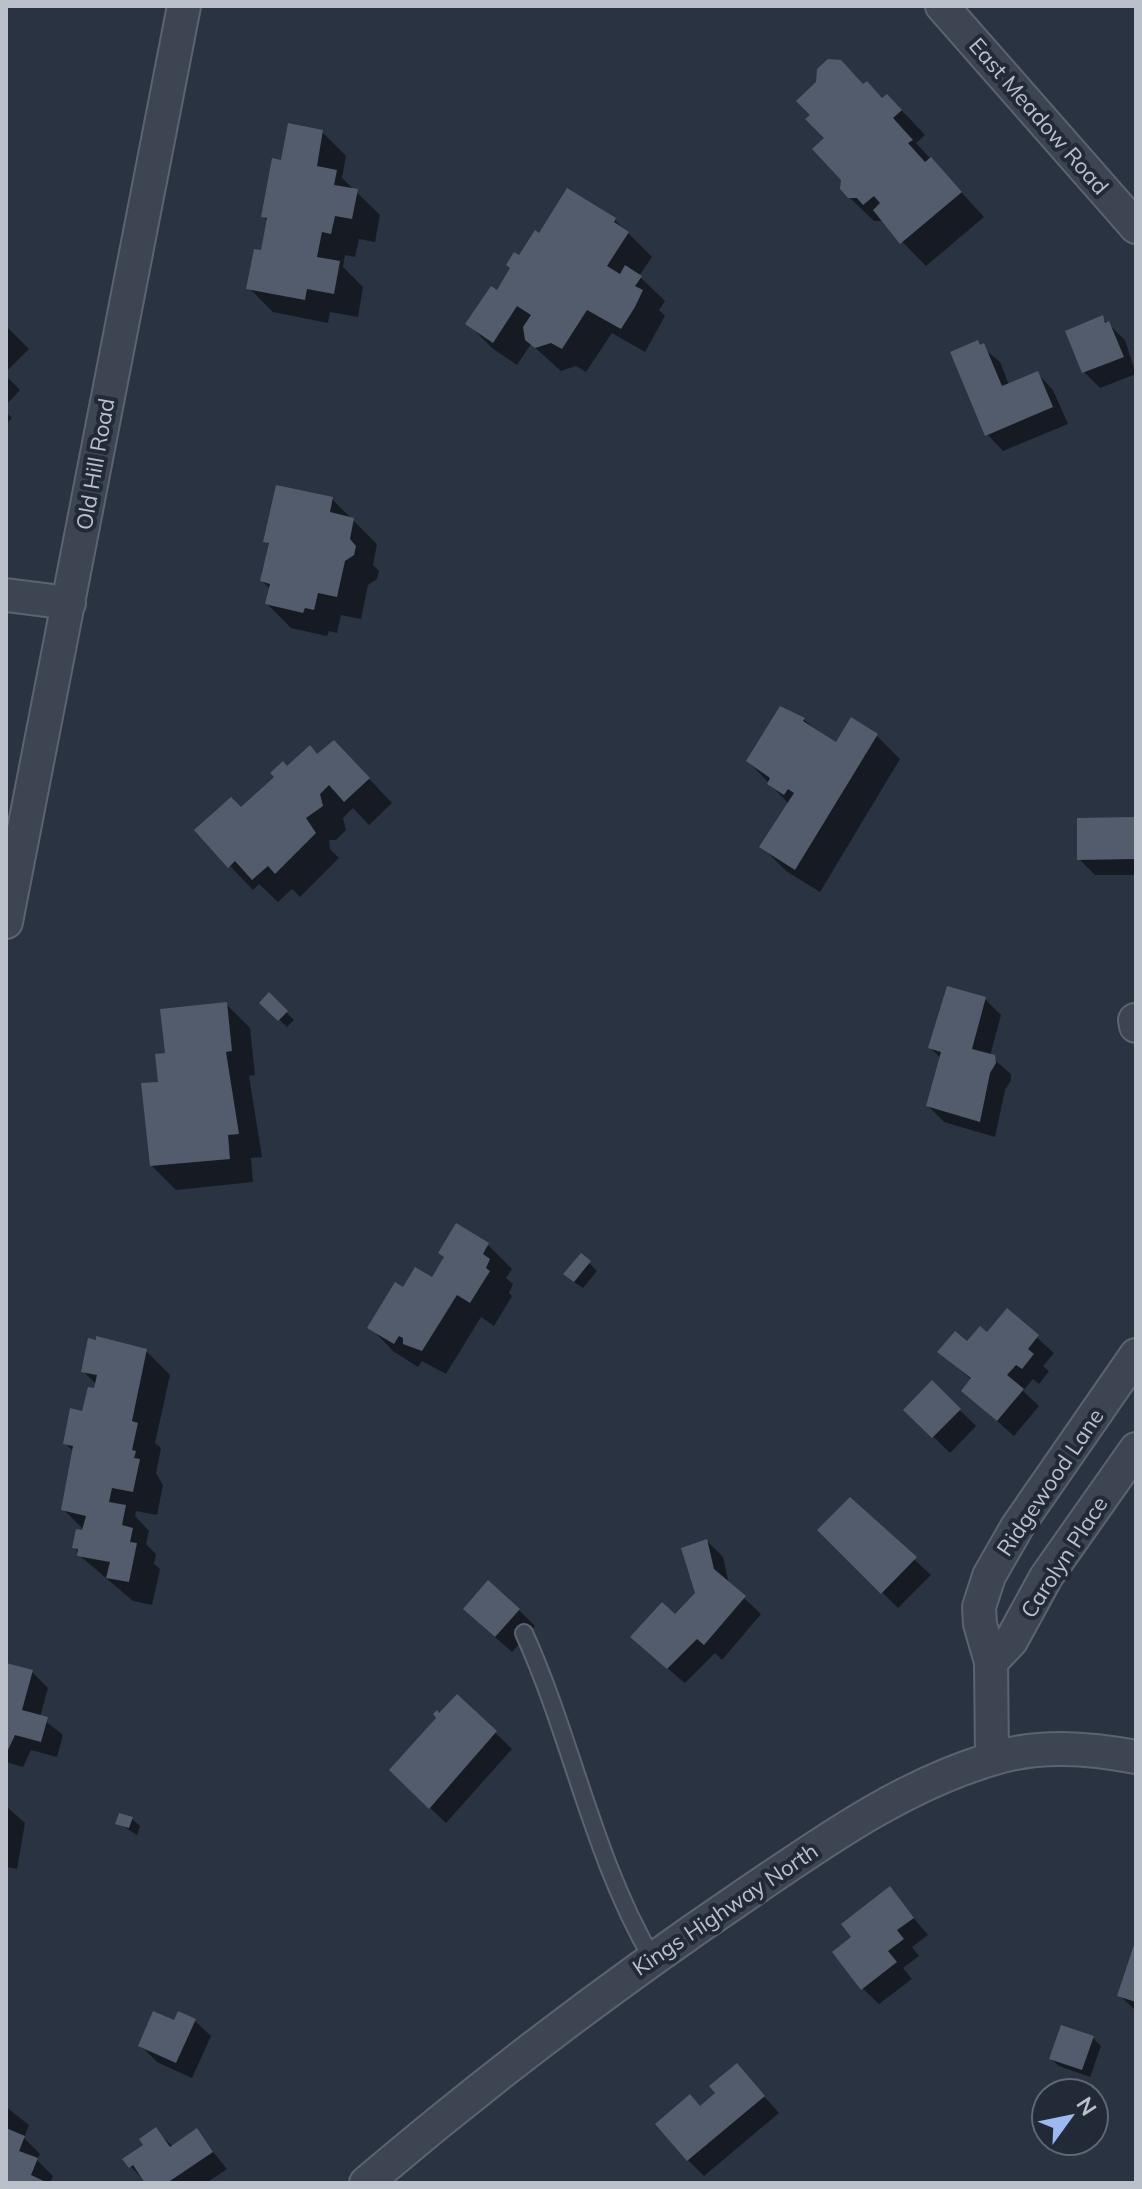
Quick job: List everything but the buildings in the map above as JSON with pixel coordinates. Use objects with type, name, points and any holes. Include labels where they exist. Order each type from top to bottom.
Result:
[{"type":"street","name":"Old Hill Road","points":[[6,922],[130,271],[184,6]]},
{"type":"street","name":"East Meadow Road","points":[[942,6],[1136,227]]},
{"type":"street","points":[[6,595],[69,603]]},
{"type":"street","name":"Ridgewood Lane","points":[[992,1758],[991,1662],[980,1624],[979,1607],[989,1576],[1017,1527],[1136,1355]]},
{"type":"street","name":"Carolyn Place","points":[[991,1662],[1011,1641],[1046,1577],[1136,1449]]},
{"type":"street","name":"Kings Highway North","points":[[366,2183],[497,2076],[652,1958],[856,1823],[916,1790],[992,1758],[1047,1749],[1136,1757]]},
{"type":"lane","points":[[524,1633],[544,1677],[625,1912],[652,1958]]}]
